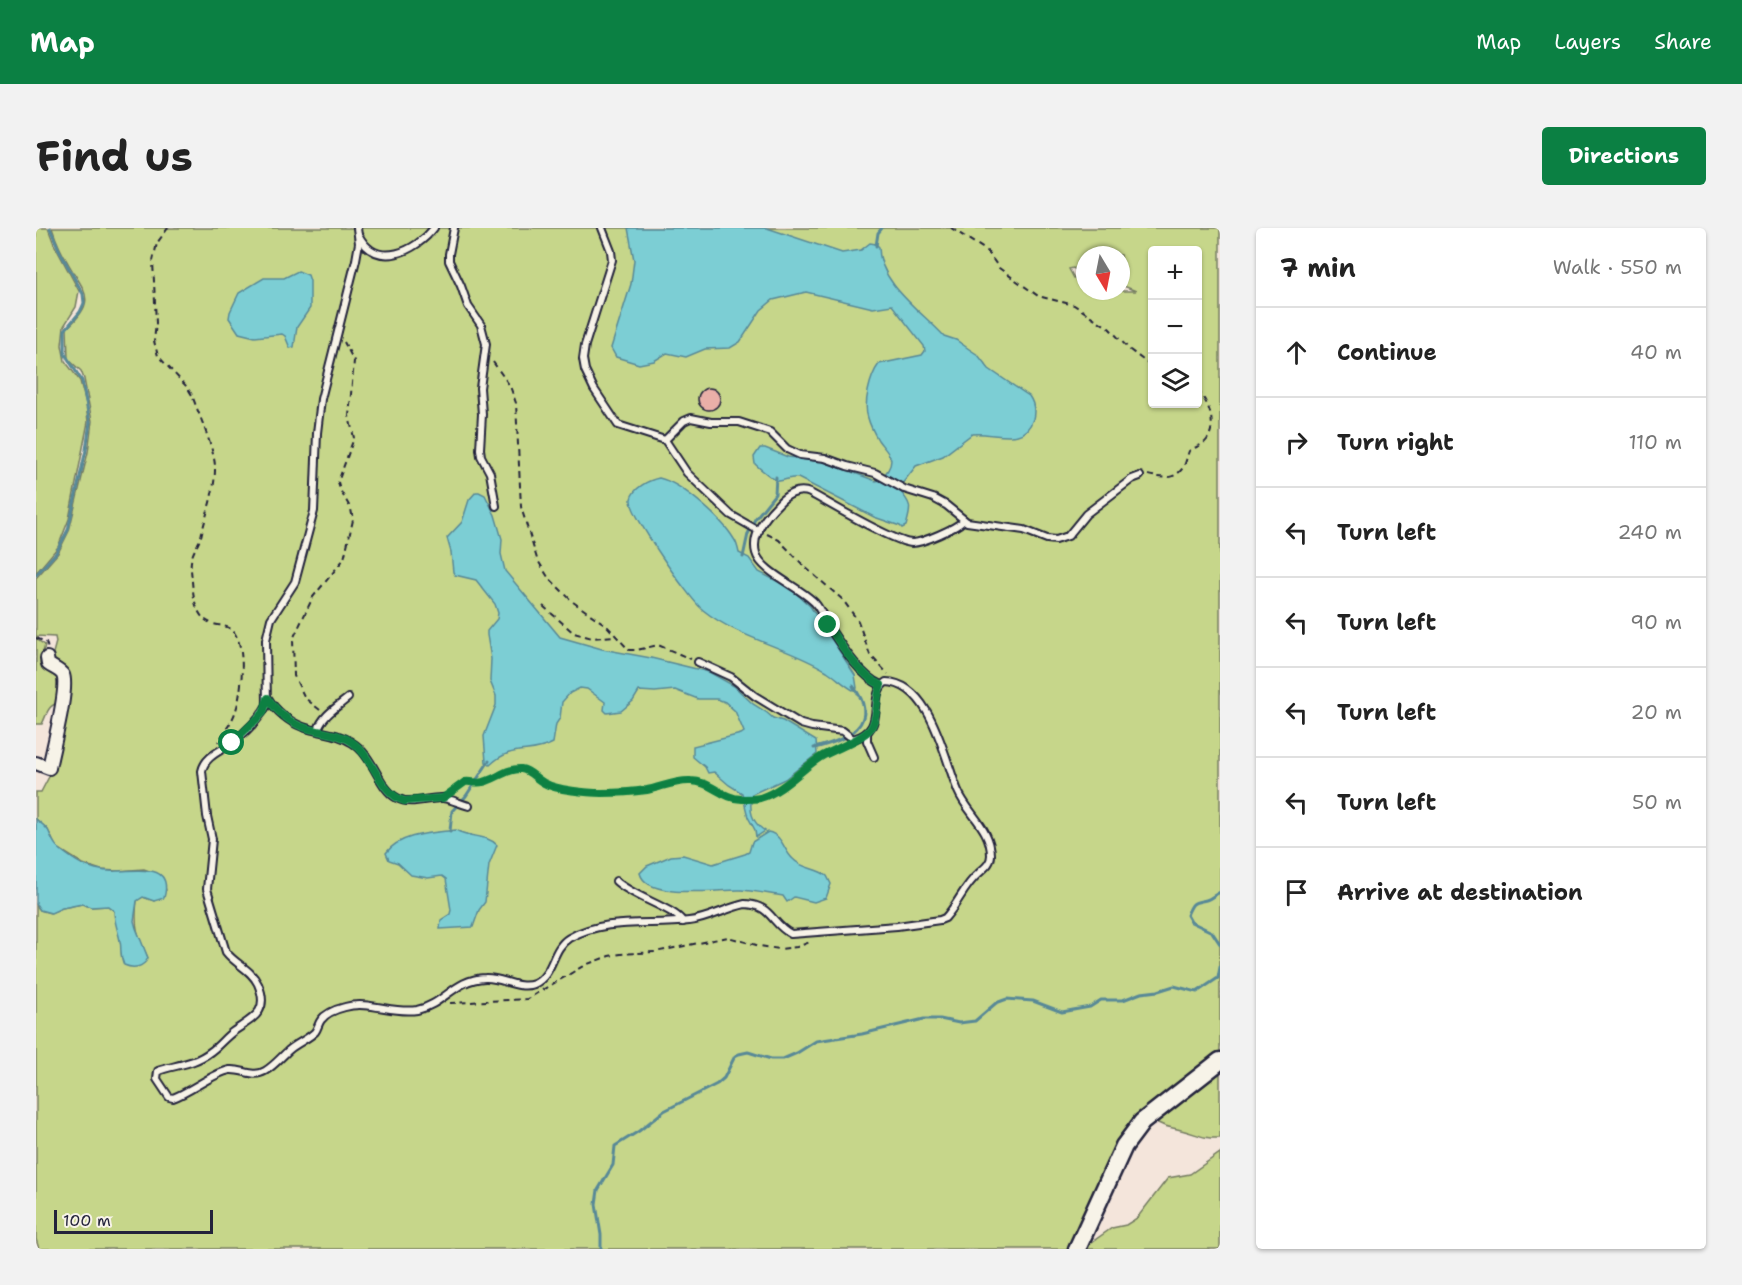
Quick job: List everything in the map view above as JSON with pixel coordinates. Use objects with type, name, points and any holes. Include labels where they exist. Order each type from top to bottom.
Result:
[{"type":"main road","points":[[1077,1249],[1124,1146],[1142,1122],[1220,1061]]},
{"type":"street","points":[[36,763],[49,768],[65,692],[63,676],[59,670],[48,664],[47,658]]},
{"type":"lane","points":[[357,229],[361,239],[368,246],[382,254],[391,255],[413,247],[434,228]]},
{"type":"lane","points":[[454,228],[449,261],[468,306],[481,325],[486,344],[480,388],[482,414],[480,449],[490,473],[496,506]]},
{"type":"lane","points":[[602,228],[612,260],[585,345],[583,359],[585,370],[594,389],[618,425],[665,440],[687,473],[731,515],[757,530]]},
{"type":"lane","points":[[357,229],[359,243],[356,260],[321,399],[315,465],[314,511],[295,582],[271,619],[266,640],[268,698],[263,713],[232,743],[212,756],[203,765],[202,771],[212,839],[207,889],[226,951],[231,958],[240,963],[259,986],[261,1005],[257,1017],[236,1029],[209,1053],[179,1066],[158,1071],[157,1079],[173,1098],[223,1072],[238,1070],[254,1074],[269,1069],[290,1049],[314,1033],[323,1017],[343,1008],[365,1005],[417,1010],[429,1005],[453,988],[473,979],[496,978],[518,985],[533,984],[548,972],[562,943],[593,929],[637,922],[683,922],[699,919],[735,906],[754,905],[764,908],[785,931],[792,934],[897,926],[940,920],[950,912],[970,882],[988,865],[990,846],[984,829],[958,791],[948,760],[928,715],[907,688],[899,683],[884,683],[869,677],[851,657],[814,603],[761,564],[755,550],[757,530],[788,495],[801,491],[810,493],[869,525],[912,543],[951,530],[963,521]]},
{"type":"lane","points":[[665,440],[684,421],[692,418],[711,422],[739,422],[770,432],[787,449],[800,455],[825,458],[882,476],[901,487],[933,498],[946,505],[963,521],[1024,530],[1047,539],[1064,538],[1073,531],[1086,514],[1132,479],[1140,476]]},
{"type":"lane","points":[[698,662],[731,677],[755,696],[801,724],[835,728],[852,738],[867,734]]},
{"type":"lane","points":[[874,757],[867,741],[867,734],[874,722],[878,691],[884,683]]},
{"type":"lane","points":[[268,698],[274,708],[298,725],[352,742],[368,757],[388,790],[398,799],[412,801],[446,799],[469,806]]},
{"type":"lane","points":[[318,730],[326,717],[348,698]]},
{"type":"lane","points":[[616,881],[634,895],[675,914],[683,922]]},
{"type":"path","points":[[168,228],[160,236],[153,261],[155,348],[165,366],[192,395],[216,468],[201,537],[190,560],[196,604],[200,615],[206,621],[230,627],[238,642],[242,662],[237,709],[212,756]]},
{"type":"path","points":[[951,228],[987,251],[999,268],[1038,296],[1074,305],[1109,328],[1130,350],[1148,364]]},
{"type":"path","points":[[326,717],[305,698],[293,670],[292,651],[295,632],[309,610],[313,597],[344,559],[353,520],[351,509],[338,482],[354,438],[349,416],[354,361],[337,332]]},
{"type":"path","points":[[486,352],[510,386],[516,403],[521,507],[537,559],[548,577],[573,602],[606,625],[628,650],[658,645],[698,662]]},
{"type":"path","points":[[1140,476],[1148,475],[1163,479],[1171,477],[1184,465],[1189,451],[1204,443],[1210,432],[1211,416],[1202,396]]},
{"type":"path","points":[[757,530],[779,540],[806,568],[843,600],[858,621],[870,655],[888,675],[884,683]]},
{"type":"path","points":[[543,606],[574,633],[592,639],[615,636]]},
{"type":"path","points":[[36,638],[46,642],[47,658]]},
{"type":"path","points":[[446,799],[465,782],[479,783],[519,769],[526,770],[545,784],[587,792],[645,790],[683,781],[694,781],[701,782],[728,797],[760,798],[782,787],[822,756],[852,738]]},
{"type":"path","points":[[429,1005],[527,999],[567,975],[609,956],[631,952],[655,952],[728,937],[760,946],[788,949],[807,943],[821,932]]},
{"type":"green space","points":[[36,228],[48,228],[79,291],[76,307],[64,326],[62,345],[65,361],[80,381],[88,422],[69,519],[58,547],[36,573]]},
{"type":"green space","points":[[52,228],[1220,228],[1220,1052],[1149,1105],[1133,1122],[1109,1161],[1069,1249],[39,1249],[36,1239],[36,905],[40,910],[50,913],[82,904],[91,907],[108,906],[148,958],[137,930],[137,900],[143,897],[154,901],[166,890],[160,875],[144,869],[101,870],[83,864],[56,847],[48,830],[36,819],[36,792],[41,792],[53,769],[67,691],[53,659],[55,637],[37,636],[39,641],[45,645],[40,663],[60,678],[59,703],[50,708],[42,724],[36,724],[36,578],[58,553],[69,531],[88,452],[92,421],[81,371],[68,359],[67,328],[83,310],[86,296]]},
{"type":"green space","points":[[1220,1067],[1220,1138],[1204,1137],[1158,1123],[1157,1120]]},
{"type":"green space","points":[[1220,1153],[1220,1249],[1082,1249],[1112,1228],[1126,1225],[1137,1218],[1168,1178],[1190,1174]]},
{"type":"water","points":[[628,228],[767,228],[842,253],[861,250],[870,243],[876,244],[879,247],[886,273],[903,296],[944,336],[956,340],[978,355],[989,369],[1029,396],[1034,407],[1033,419],[1028,428],[1015,436],[972,434],[943,456],[916,466],[898,489],[909,507],[906,526],[902,528],[874,517],[798,478],[777,481],[755,464],[754,457],[760,448],[788,457],[822,461],[876,481],[880,480],[889,468],[891,460],[875,435],[868,418],[866,405],[870,383],[879,364],[922,355],[925,351],[924,346],[892,305],[873,308],[806,292],[773,300],[761,310],[740,342],[730,348],[705,349],[686,357],[667,353],[654,361],[639,364],[616,357],[611,348],[631,284],[634,260]]},
{"type":"water","points":[[298,271],[308,275],[310,281],[310,308],[297,327],[294,347],[290,348],[282,334],[255,337],[239,333],[229,318],[239,293],[264,278],[284,278]]},
{"type":"water","points":[[659,478],[679,487],[701,503],[728,531],[736,542],[739,553],[749,558],[759,572],[790,588],[810,606],[855,675],[857,688],[853,690],[812,663],[732,628],[717,620],[696,603],[661,556],[633,507],[631,499],[635,491]]},
{"type":"water","points":[[476,492],[485,495],[495,515],[502,539],[501,554],[505,571],[560,637],[602,649],[709,672],[734,686],[753,704],[773,718],[783,721],[816,741],[817,754],[785,779],[752,794],[752,815],[765,831],[756,837],[742,793],[714,772],[708,773],[705,767],[693,757],[693,746],[744,732],[735,711],[725,702],[717,699],[698,699],[675,690],[639,691],[633,701],[621,711],[607,713],[604,710],[605,702],[587,689],[580,688],[570,693],[562,702],[553,743],[536,749],[506,754],[490,765],[486,762],[484,736],[496,705],[496,696],[490,681],[491,659],[487,631],[497,619],[498,613],[495,604],[476,580],[455,575],[447,538],[462,522],[469,500]]},
{"type":"water","points":[[36,819],[48,830],[56,846],[90,868],[107,871],[152,871],[164,879],[166,887],[164,898],[154,901],[143,897],[137,901],[134,921],[148,958],[141,966],[124,965],[114,911],[108,906],[91,907],[82,904],[51,913],[40,910],[36,904]]},
{"type":"water","points":[[456,830],[488,839],[497,845],[489,865],[485,902],[479,910],[473,927],[440,929],[441,920],[450,914],[451,910],[446,879],[442,876],[428,878],[411,875],[398,863],[389,860],[386,853],[392,846],[408,838]]},
{"type":"water","points":[[768,832],[780,839],[797,862],[827,876],[831,884],[826,898],[814,902],[794,897],[787,902],[783,896],[746,890],[685,892],[669,890],[645,882],[640,873],[647,866],[671,856],[683,855],[713,864],[745,854],[749,852],[752,842]]},
{"type":"building","points":[[705,388],[713,388],[720,395],[720,403],[713,410],[705,410],[698,403],[698,395]]},
{"type":"waterway","points":[[36,575],[56,553],[68,530],[90,422],[82,381],[65,354],[65,330],[80,312],[84,303],[83,294],[50,228]]},
{"type":"waterway","points":[[876,246],[878,233],[882,228]]},
{"type":"waterway","points":[[743,557],[748,534],[755,519],[775,494],[776,477]]},
{"type":"waterway","points":[[814,748],[839,740],[857,728],[864,710],[861,699],[853,686]]},
{"type":"waterway","points":[[450,831],[452,811],[466,796],[489,761]]},
{"type":"waterway","points":[[1220,892],[1194,903],[1187,915],[1191,922],[1212,932],[1220,944]]},
{"type":"waterway","points":[[601,1249],[596,1204],[598,1190],[613,1165],[615,1146],[664,1111],[717,1084],[724,1078],[735,1056],[739,1054],[748,1052],[771,1059],[783,1059],[816,1041],[862,1034],[924,1019],[940,1019],[959,1023],[975,1021],[996,1003],[1007,999],[1033,1001],[1062,1012],[1090,1007],[1101,1000],[1123,1000],[1141,993],[1174,986],[1197,992],[1218,978],[1220,967]]},
{"type":"route","points":[[232,743],[263,713],[268,698],[274,708],[298,725],[321,730],[352,742],[368,757],[388,790],[404,801],[443,798],[465,782],[484,782],[519,769],[526,770],[545,784],[587,792],[645,790],[683,781],[694,781],[701,782],[728,797],[760,798],[782,787],[822,756],[867,734],[874,722],[878,691],[881,685],[869,677],[851,657],[828,625]]}]
